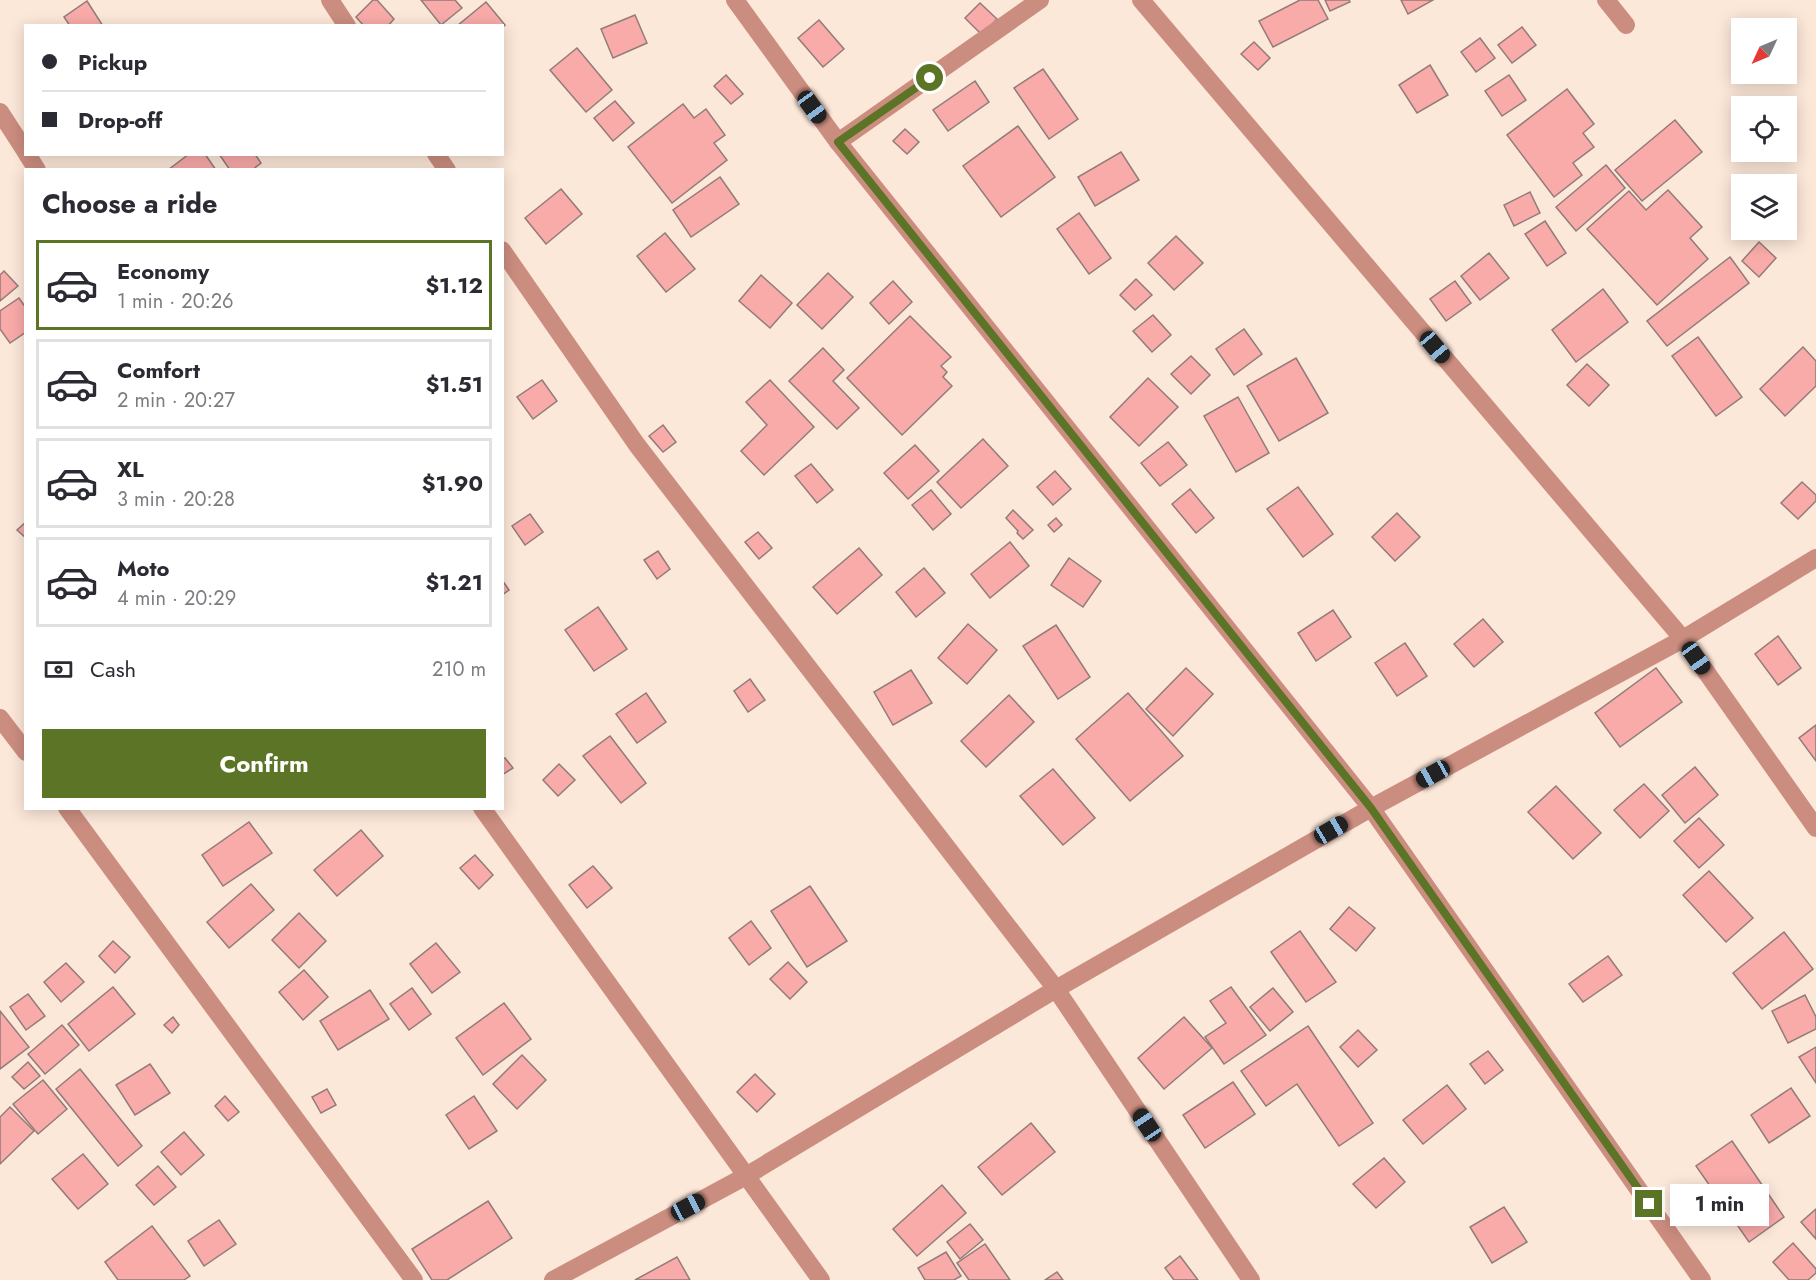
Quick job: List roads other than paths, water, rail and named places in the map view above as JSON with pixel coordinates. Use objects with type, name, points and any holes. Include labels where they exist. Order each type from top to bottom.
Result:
[{"type":"street","points":[[330,0],[346,24]]},
{"type":"street","points":[[735,0],[838,142],[1371,808],[1702,1280]]},
{"type":"street","points":[[838,142],[1040,0]]},
{"type":"street","points":[[1141,0],[1683,639],[1816,828]]},
{"type":"street","points":[[1606,0],[1626,25]]},
{"type":"street","points":[[0,112],[24,150]]},
{"type":"street","points":[[504,253],[637,445],[1056,989],[1251,1280]]},
{"type":"street","points":[[553,1280],[746,1176],[1056,989],[1371,808],[1683,639],[1816,558]]},
{"type":"street","points":[[0,718],[24,749]]},
{"type":"street","points":[[68,810],[414,1280]]},
{"type":"street","points":[[483,810],[821,1280]]}]
